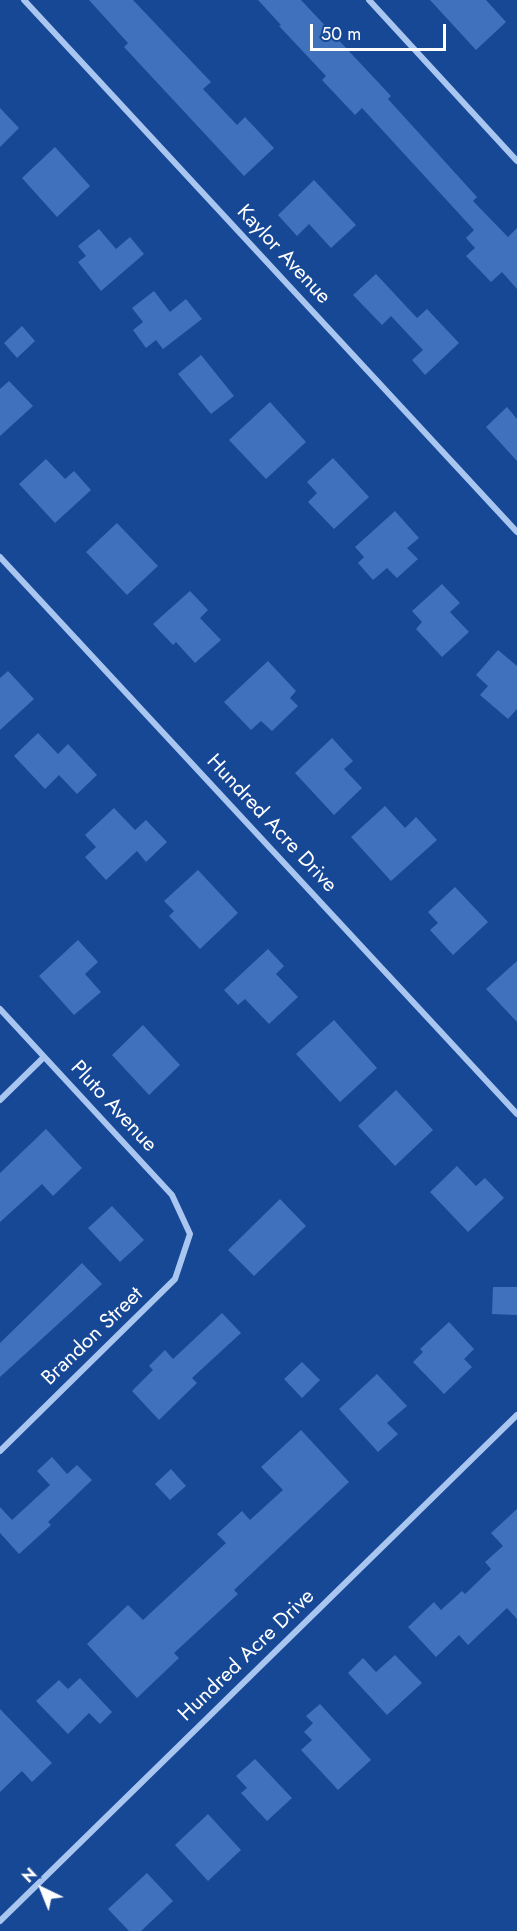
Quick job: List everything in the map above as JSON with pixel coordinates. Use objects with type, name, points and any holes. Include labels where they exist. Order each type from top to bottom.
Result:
[{"type":"street","name":"Kaylor Avenue","points":[[24,0],[517,532]]},
{"type":"street","points":[[369,0],[517,161]]},
{"type":"street","name":"Hundred Acre Drive","points":[[0,556],[517,1114]]},
{"type":"street","name":"Pluto Avenue","points":[[0,1009],[172,1195],[190,1234]]},
{"type":"street","points":[[0,1100],[44,1057]]},
{"type":"street","name":"Brandon Street","points":[[0,1451],[175,1279],[190,1234]]},
{"type":"street","name":"Hundred Acre Drive","points":[[0,1921],[517,1415]]},
{"type":"building","points":[[89,0],[133,0],[211,82],[203,89],[237,125],[245,117],[274,148],[244,176],[124,47],[128,43]]},
{"type":"building","points":[[258,0],[301,0],[391,96],[388,99],[477,197],[473,201],[508,237],[517,228],[517,289],[502,272],[491,282],[466,256],[475,248],[466,238],[474,230],[362,108],[355,115],[322,80],[326,76]]},
{"type":"building","points":[[430,0],[486,0],[506,22],[476,50]]},
{"type":"building","points":[[0,108],[19,128],[0,147]]},
{"type":"building","points":[[55,147],[90,186],[57,217],[22,178]]},
{"type":"building","points":[[314,180],[356,225],[331,248],[309,224],[297,236],[278,215]]},
{"type":"building","points":[[99,229],[116,249],[130,237],[144,254],[101,291],[78,262],[86,256],[78,246]]},
{"type":"building","points":[[376,274],[417,318],[427,309],[459,343],[425,375],[412,360],[423,350],[391,316],[382,325],[353,295]]},
{"type":"building","points":[[154,291],[170,312],[186,299],[202,319],[163,349],[156,340],[146,348],[133,330],[143,322],[132,308]]},
{"type":"building","points":[[22,326],[35,341],[17,358],[4,343]]},
{"type":"building","points":[[201,355],[234,396],[211,414],[178,374]]},
{"type":"building","points":[[9,381],[33,406],[0,436],[0,389]]},
{"type":"building","points":[[270,402],[306,442],[266,479],[229,440]]},
{"type":"building","points":[[507,407],[517,419],[517,461],[486,427]]},
{"type":"building","points":[[333,458],[369,497],[334,529],[308,502],[317,493],[307,482]]},
{"type":"building","points":[[46,459],[65,479],[74,471],[91,490],[55,523],[19,484]]},
{"type":"building","points":[[395,511],[419,538],[407,548],[418,559],[397,578],[387,568],[373,580],[358,563],[364,557],[355,547]]},
{"type":"building","points":[[117,523],[158,566],[127,595],[86,552]]},
{"type":"building","points":[[442,584],[460,603],[450,612],[469,632],[442,657],[416,629],[422,622],[412,611]]},
{"type":"building","points":[[190,591],[208,610],[200,618],[221,640],[195,663],[176,642],[173,645],[153,624]]},
{"type":"building","points":[[498,650],[517,666],[517,709],[508,719],[480,695],[488,686],[476,675]]},
{"type":"building","points":[[268,661],[296,691],[290,698],[298,706],[272,731],[261,721],[251,730],[224,702]]},
{"type":"building","points":[[8,671],[34,699],[0,730],[0,678]]},
{"type":"building","points":[[38,733],[58,754],[68,744],[97,775],[77,794],[59,775],[45,789],[14,756]]},
{"type":"building","points":[[332,738],[353,761],[344,769],[362,788],[334,815],[295,773]]},
{"type":"building","points":[[385,806],[405,828],[416,817],[437,840],[391,881],[351,837]]},
{"type":"building","points":[[114,808],[135,830],[146,820],[167,842],[146,862],[137,851],[106,880],[85,857],[96,847],[85,835]]},
{"type":"building","points":[[198,870],[238,913],[200,949],[169,916],[174,911],[164,901]]},
{"type":"building","points":[[455,887],[488,922],[453,955],[430,930],[438,923],[428,912]]},
{"type":"building","points":[[78,940],[98,962],[85,974],[101,992],[74,1015],[39,976]]},
{"type":"building","points":[[268,949],[284,966],[276,974],[298,997],[269,1024],[245,999],[238,1005],[224,990]]},
{"type":"building","points":[[517,961],[517,1022],[486,989]]},
{"type":"building","points":[[334,1020],[377,1068],[340,1102],[296,1054]]},
{"type":"building","points":[[143,1025],[180,1065],[149,1095],[112,1055]]},
{"type":"building","points":[[396,1090],[433,1130],[395,1166],[358,1126]]},
{"type":"building","points":[[46,1129],[82,1168],[53,1196],[42,1184],[0,1222],[0,1173]]},
{"type":"building","points":[[457,1166],[476,1186],[485,1178],[504,1198],[468,1232],[430,1192]]},
{"type":"building","points":[[280,1199],[306,1226],[254,1276],[228,1250]]},
{"type":"building","points":[[112,1206],[144,1240],[120,1262],[88,1228]]},
{"type":"building","points":[[82,1263],[102,1284],[0,1377],[0,1343]]},
{"type":"building","points":[[493,1287],[517,1287],[517,1315],[492,1314]]},
{"type":"building","points":[[222,1313],[241,1333],[192,1378],[197,1383],[159,1420],[132,1391],[153,1370],[149,1366],[165,1350],[173,1359]]},
{"type":"building","points":[[449,1322],[474,1349],[464,1359],[472,1367],[444,1394],[413,1362],[423,1352],[420,1349]]},
{"type":"building","points":[[302,1362],[320,1380],[302,1398],[284,1379]]},
{"type":"building","points":[[377,1374],[407,1406],[387,1423],[398,1434],[378,1452],[339,1409]]},
{"type":"building","points":[[301,1430],[349,1482],[234,1590],[238,1594],[174,1653],[179,1658],[137,1698],[87,1644],[128,1605],[143,1620],[226,1543],[217,1534],[242,1511],[250,1520],[283,1490],[261,1467]]},
{"type":"building","points":[[52,1457],[67,1474],[77,1465],[92,1480],[48,1522],[51,1525],[19,1554],[0,1533],[0,1507],[12,1520],[50,1485],[37,1471]]},
{"type":"building","points":[[171,1469],[186,1486],[170,1500],[155,1484]]},
{"type":"building","points":[[517,1509],[517,1619],[507,1608],[468,1645],[459,1635],[436,1657],[408,1627],[434,1602],[441,1610],[462,1591],[465,1594],[491,1569],[485,1562],[503,1546],[491,1533]]},
{"type":"building","points":[[395,1655],[422,1683],[387,1715],[348,1673],[363,1658],[376,1672]]},
{"type":"building","points":[[80,1678],[112,1712],[100,1724],[89,1713],[68,1734],[36,1701],[59,1680],[68,1689]]},
{"type":"building","points":[[320,1704],[371,1760],[338,1790],[301,1750],[312,1740],[304,1732],[313,1723],[306,1716]]},
{"type":"building","points":[[0,1709],[52,1763],[32,1782],[22,1771],[0,1792]]},
{"type":"building","points":[[255,1759],[292,1798],[267,1821],[241,1793],[247,1788],[236,1776]]},
{"type":"building","points":[[208,1814],[241,1850],[208,1881],[175,1845]]},
{"type":"building","points":[[147,1873],[173,1901],[141,1931],[129,1931],[108,1909]]}]
